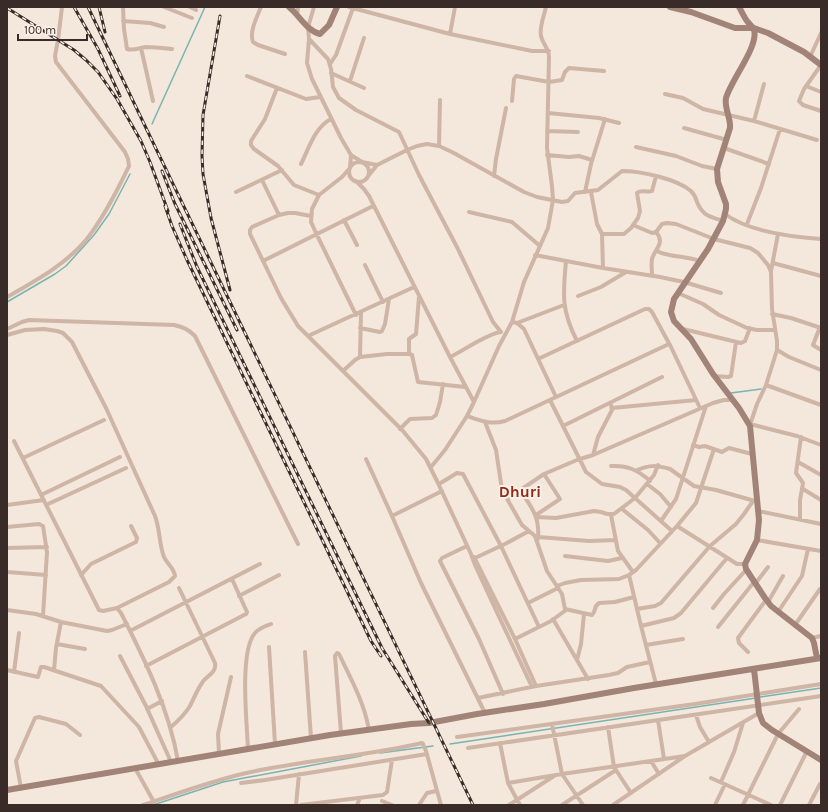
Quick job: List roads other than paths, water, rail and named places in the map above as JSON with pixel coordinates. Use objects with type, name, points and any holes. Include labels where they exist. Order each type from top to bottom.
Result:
[{"type":"street","points":[[7,297],[57,266],[85,241],[99,223],[129,166],[128,159],[124,152],[56,62],[55,56],[62,7]]},
{"type":"street","points":[[123,7],[123,21],[127,49],[131,50],[154,47],[172,49]]},
{"type":"street","points":[[164,7],[192,18]]},
{"type":"street","points":[[190,7],[196,10]]},
{"type":"street","points":[[261,7],[253,32],[253,42],[258,46],[285,54]]},
{"type":"street","points":[[289,7],[308,27],[320,34],[329,25],[337,7]]},
{"type":"street","points":[[297,14],[298,7]]},
{"type":"street","points":[[314,7],[308,27],[309,39],[307,64],[320,97],[351,155],[367,166],[368,176],[364,189]]},
{"type":"street","points":[[330,64],[336,55],[351,7],[450,34],[532,51],[549,51]]},
{"type":"street","points":[[450,34],[455,7]]},
{"type":"street","points":[[431,467],[445,450],[467,416],[474,402],[503,333],[512,322],[522,288],[548,228],[553,200],[547,155],[549,51],[540,31],[546,7]]},
{"type":"street","points":[[670,7],[691,12],[734,28],[754,28],[774,35],[810,57],[821,65],[806,86],[800,98],[800,103],[821,111]]},
{"type":"street","points":[[740,7],[747,21],[754,28],[755,36],[753,45],[737,74],[727,96],[725,105],[731,122],[718,170],[718,182],[726,204],[725,214],[714,239],[674,299],[671,312],[674,321],[698,348],[714,376],[750,425],[801,437],[821,445]]},
{"type":"street","points":[[123,21],[150,23],[164,27]]},
{"type":"street","points":[[810,57],[821,33]]},
{"type":"street","points":[[350,82],[364,38]]},
{"type":"street","points":[[309,39],[325,55],[330,64],[333,87],[339,98],[356,110],[397,130],[402,137],[407,150],[458,249],[492,322],[503,333]]},
{"type":"street","points":[[142,48],[153,101]]},
{"type":"street","points":[[512,101],[514,79],[516,76],[549,82],[562,80],[565,72],[569,68],[604,71]]},
{"type":"street","points":[[331,73],[364,88]]},
{"type":"street","points":[[247,76],[306,99],[320,97]]},
{"type":"street","points":[[754,121],[764,84]]},
{"type":"street","points":[[806,86],[821,92]]},
{"type":"street","points":[[277,88],[265,118],[251,141],[251,145],[254,149],[278,166],[294,185],[319,195]]},
{"type":"street","points":[[665,94],[683,98],[703,109],[754,121],[817,140]]},
{"type":"street","points":[[439,146],[440,100]]},
{"type":"street","points":[[494,176],[506,108]]},
{"type":"street","points":[[548,114],[605,119],[619,123]]},
{"type":"street","points":[[301,164],[319,128],[324,122],[331,119]]},
{"type":"street","points":[[585,192],[592,160],[605,119]]},
{"type":"street","points":[[684,128],[727,140]]},
{"type":"street","points":[[747,224],[780,129]]},
{"type":"street","points":[[548,131],[578,132]]},
{"type":"street","points":[[342,177],[362,181],[377,165],[407,150],[427,144],[439,146],[531,195],[565,202],[576,193],[598,190],[622,171],[665,178],[691,190],[704,214],[723,221]]},
{"type":"street","points":[[636,146],[676,156],[702,166],[718,170]]},
{"type":"street","points":[[724,148],[769,164]]},
{"type":"street","points":[[351,155],[350,174],[364,189],[474,402]]},
{"type":"street","points":[[547,155],[569,157],[579,156],[592,160]]},
{"type":"street","points":[[356,315],[311,222],[311,216],[312,209],[319,195],[342,177],[356,162],[377,165]]},
{"type":"street","points":[[236,192],[282,170]]},
{"type":"street","points":[[602,234],[624,234],[633,225],[638,218],[640,211],[636,193],[640,191],[652,191],[656,176]]},
{"type":"street","points":[[262,180],[279,215]]},
{"type":"street","points":[[591,192],[597,224],[602,234],[603,268]]},
{"type":"street","points":[[262,261],[373,206]]},
{"type":"street","points":[[469,212],[512,222],[540,246]]},
{"type":"street","points":[[311,216],[295,213],[279,215],[256,225],[250,230],[252,239],[262,261],[293,320],[410,439],[431,467],[494,606],[534,687]]},
{"type":"street","points":[[725,214],[730,218],[778,234],[821,239]]},
{"type":"street","points":[[344,220],[357,245]]},
{"type":"street","points":[[656,232],[662,224],[671,223],[714,239],[746,246],[754,249],[763,258],[771,272]]},
{"type":"street","points":[[633,225],[652,233],[656,232]]},
{"type":"street","points":[[652,275],[652,258],[657,251],[660,237],[656,232]]},
{"type":"street","points":[[713,608],[746,567],[757,540],[759,529],[758,511],[755,501],[750,425],[757,404],[766,385],[777,350],[777,341],[772,314],[771,272],[778,234]]},
{"type":"street","points":[[657,251],[670,256],[688,257],[699,261]]},
{"type":"street","points":[[535,255],[603,268],[652,275],[684,282],[721,293]]},
{"type":"street","points":[[566,261],[564,305],[570,326],[577,341]]},
{"type":"street","points":[[773,263],[821,276]]},
{"type":"street","points":[[365,265],[383,302]]},
{"type":"street","points":[[578,296],[601,287],[627,271]]},
{"type":"street","points":[[308,336],[414,287]]},
{"type":"street","points":[[678,293],[703,304],[719,316],[750,328],[757,330],[774,330]]},
{"type":"street","points":[[419,297],[416,334],[409,339],[409,354],[412,355],[418,382],[465,387]]},
{"type":"street","points":[[360,328],[382,331],[385,324],[388,299]]},
{"type":"street","points":[[517,323],[564,305]]},
{"type":"street","points":[[538,359],[648,309],[652,312],[669,344],[700,408]]},
{"type":"street","points":[[360,357],[361,312]]},
{"type":"street","points":[[772,314],[791,318],[820,328],[813,345],[821,350]]},
{"type":"street","points":[[7,329],[30,320],[174,325],[184,327],[189,330],[198,343],[298,544]]},
{"type":"street","points":[[512,322],[517,323],[524,329],[556,397]]},
{"type":"street","points":[[681,329],[742,343],[745,341],[750,328]]},
{"type":"street","points":[[7,335],[25,330],[57,330],[72,342],[106,408],[155,516],[159,526],[164,558],[174,571],[175,576],[169,582],[117,608],[100,612],[14,441]]},
{"type":"street","points":[[450,358],[485,338],[503,333]]},
{"type":"street","points":[[714,376],[731,376],[736,342]]},
{"type":"street","points":[[467,416],[493,423],[505,421],[669,344]]},
{"type":"street","points":[[777,350],[789,357],[821,370]]},
{"type":"street","points":[[343,372],[360,357],[388,354],[409,354]]},
{"type":"street","points":[[563,426],[611,405],[662,377]]},
{"type":"street","points":[[400,429],[410,419],[432,418],[436,415],[443,384]]},
{"type":"street","points":[[766,385],[821,405]]},
{"type":"street","points":[[550,400],[584,470],[602,484],[624,488],[672,531]]},
{"type":"street","points":[[611,405],[696,400]]},
{"type":"street","points":[[507,499],[544,474],[579,459],[593,455],[700,408],[719,401],[733,400]]},
{"type":"street","points":[[593,455],[598,436],[611,412],[611,405]]},
{"type":"street","points":[[661,520],[676,499],[706,406]]},
{"type":"street","points":[[23,458],[104,420]]},
{"type":"street","points":[[486,422],[496,450],[500,484],[522,525],[535,536],[547,570],[562,594],[564,608],[566,610]]},
{"type":"street","points":[[800,519],[800,500],[803,489],[803,481],[796,476],[796,473],[801,437]]},
{"type":"street","points":[[693,445],[700,447],[705,446],[724,452],[729,448],[752,454]]},
{"type":"street","points":[[528,603],[566,583],[581,580],[619,579],[631,574],[677,526],[696,503],[714,449]]},
{"type":"street","points":[[41,495],[120,457]]},
{"type":"street","points":[[366,459],[421,583],[485,713]]},
{"type":"street","points":[[798,462],[821,475]]},
{"type":"street","points":[[637,470],[652,465],[670,468],[694,486],[716,490],[755,501]]},
{"type":"street","points":[[536,516],[556,518],[594,511],[611,515],[622,509],[635,498],[654,475],[658,465]]},
{"type":"street","points":[[611,466],[626,466],[637,470],[671,507]]},
{"type":"street","points":[[46,506],[126,468]]},
{"type":"street","points":[[439,484],[457,473],[463,474],[501,546],[539,627]]},
{"type":"street","points":[[536,516],[560,499],[544,474]]},
{"type":"street","points":[[803,489],[821,500]]},
{"type":"street","points":[[520,490],[536,516],[538,523],[537,542]]},
{"type":"street","points":[[392,516],[442,491]]},
{"type":"street","points":[[7,505],[44,500]]},
{"type":"street","points":[[637,609],[655,606],[661,603],[710,546],[736,524],[755,501]]},
{"type":"street","points":[[622,509],[648,530],[660,543]]},
{"type":"street","points":[[758,511],[821,524]]},
{"type":"street","points":[[611,515],[618,551],[631,574],[634,597],[656,684]]},
{"type":"street","points":[[7,527],[39,524],[43,526],[47,547],[43,616]]},
{"type":"street","points":[[81,576],[91,564],[136,542],[137,538],[131,526]]},
{"type":"street","points":[[7,790],[275,744],[429,723],[819,658],[812,638],[778,612],[767,601],[746,567],[727,558],[677,526]]},
{"type":"street","points":[[475,558],[530,531]]},
{"type":"street","points":[[538,537],[589,541],[616,540]]},
{"type":"street","points":[[757,540],[821,551]]},
{"type":"street","points":[[467,546],[442,558],[440,561],[479,639],[503,694]]},
{"type":"street","points":[[7,548],[47,547]]},
{"type":"street","points":[[778,612],[802,576],[808,549]]},
{"type":"street","points":[[471,554],[475,558],[515,639],[534,687]]},
{"type":"street","points":[[565,556],[608,561],[622,558]]},
{"type":"street","points":[[641,626],[674,618],[681,613],[727,558]]},
{"type":"street","points":[[130,631],[260,564]]},
{"type":"street","points":[[718,627],[768,567]]},
{"type":"street","points":[[7,572],[46,575]]},
{"type":"street","points":[[240,596],[279,575]]},
{"type":"street","points":[[748,652],[739,643],[738,638],[767,601],[783,576]]},
{"type":"street","points":[[146,666],[246,614],[247,612],[232,579]]},
{"type":"street","points":[[171,727],[189,707],[201,684],[212,674],[216,666],[216,663],[179,588]]},
{"type":"street","points":[[794,625],[820,589]]},
{"type":"street","points":[[566,610],[592,615],[596,606],[599,604],[634,597]]},
{"type":"street","points":[[117,608],[127,624],[162,701],[171,727],[178,761]]},
{"type":"street","points":[[7,610],[36,614],[62,622],[107,631],[127,624]]},
{"type":"street","points":[[515,639],[553,620],[566,610]]},
{"type":"street","points":[[577,660],[581,644],[584,614]]},
{"type":"street","points":[[553,620],[588,679]]},
{"type":"street","points":[[54,670],[57,644],[62,622]]},
{"type":"street","points":[[248,749],[245,694],[249,646],[255,632],[271,624]]},
{"type":"street","points":[[14,672],[19,633]]},
{"type":"street","points":[[812,638],[821,636]]},
{"type":"street","points":[[646,645],[683,639]]},
{"type":"street","points":[[57,644],[84,648]]},
{"type":"street","points":[[269,647],[275,744]]},
{"type":"street","points":[[305,652],[312,738]]},
{"type":"street","points":[[341,734],[335,656],[337,653],[339,654],[361,701],[369,730]]},
{"type":"street","points":[[120,656],[147,708],[171,762]]},
{"type":"street","points":[[478,698],[534,687],[609,676],[618,673],[627,667],[650,662]]},
{"type":"street","points":[[7,670],[38,677],[42,667],[100,686],[139,727],[159,765]]},
{"type":"street","points":[[754,669],[759,713],[763,723],[778,734],[821,760]]},
{"type":"street","points":[[220,754],[218,734],[231,677]]},
{"type":"street","points":[[468,748],[553,733],[696,715],[758,698],[821,684]]},
{"type":"street","points":[[457,737],[695,704],[758,698],[821,696]]},
{"type":"street","points":[[147,708],[162,701]]},
{"type":"street","points":[[743,805],[778,734],[799,709]]},
{"type":"street","points":[[613,805],[685,756],[759,713]]},
{"type":"street","points":[[696,715],[700,728],[709,742]]},
{"type":"street","points":[[21,788],[16,761],[35,718],[39,717],[66,724],[80,735]]},
{"type":"street","points":[[658,720],[664,759]]},
{"type":"street","points":[[721,782],[734,752],[743,723]]},
{"type":"street","points":[[552,725],[562,774],[583,805]]},
{"type":"street","points":[[608,727],[615,769],[631,793]]},
{"type":"street","points":[[143,805],[242,774],[307,762],[396,749],[422,743],[427,753],[441,805]]},
{"type":"street","points":[[500,743],[508,783],[520,805]]},
{"type":"street","points":[[780,805],[807,752]]},
{"type":"street","points":[[241,783],[392,760],[427,753]]},
{"type":"street","points":[[508,783],[562,774],[615,769],[685,756]]},
{"type":"street","points":[[301,805],[383,795],[387,792],[392,760]]},
{"type":"street","points":[[651,762],[659,774]]},
{"type":"street","points":[[134,768],[154,802]]},
{"type":"street","points":[[562,805],[615,769]]},
{"type":"street","points":[[296,805],[299,774]]},
{"type":"street","points":[[509,805],[556,775]]},
{"type":"street","points":[[711,778],[771,805]]},
{"type":"street","points":[[715,805],[725,784]]},
{"type":"street","points":[[809,805],[820,784]]},
{"type":"street","points":[[419,805],[427,793],[436,791]]},
{"type":"street","points":[[383,795],[382,803],[392,805]]},
{"type":"street","points":[[357,805],[360,798]]},
{"type":"waterway","points":[[152,124],[205,7]]},
{"type":"waterway","points":[[7,302],[66,266],[94,235],[109,214],[130,174]]},
{"type":"waterway","points":[[731,393],[761,389]]},
{"type":"waterway","points":[[760,697],[821,688]]},
{"type":"waterway","points":[[450,744],[756,698]]},
{"type":"waterway","points":[[380,753],[433,746]]},
{"type":"waterway","points":[[153,805],[223,782],[361,756]]},
{"type":"railway","points":[[74,7],[98,49],[120,96]]},
{"type":"railway","points":[[88,7],[473,805]]},
{"type":"railway","points":[[99,7],[105,32]]},
{"type":"railway","points":[[7,8],[74,50],[98,72],[117,99],[141,141],[168,211]]},
{"type":"railway","points":[[220,16],[203,115],[202,156],[203,174],[211,218],[230,290]]},
{"type":"railway","points":[[162,171],[175,204],[237,330]]},
{"type":"railway","points":[[165,206],[187,260],[371,641],[381,656]]},
{"type":"railway","points":[[180,224],[197,267],[382,648],[429,723]]},
{"type":"district","name":"Dhuri","points":[[520,491]]}]
